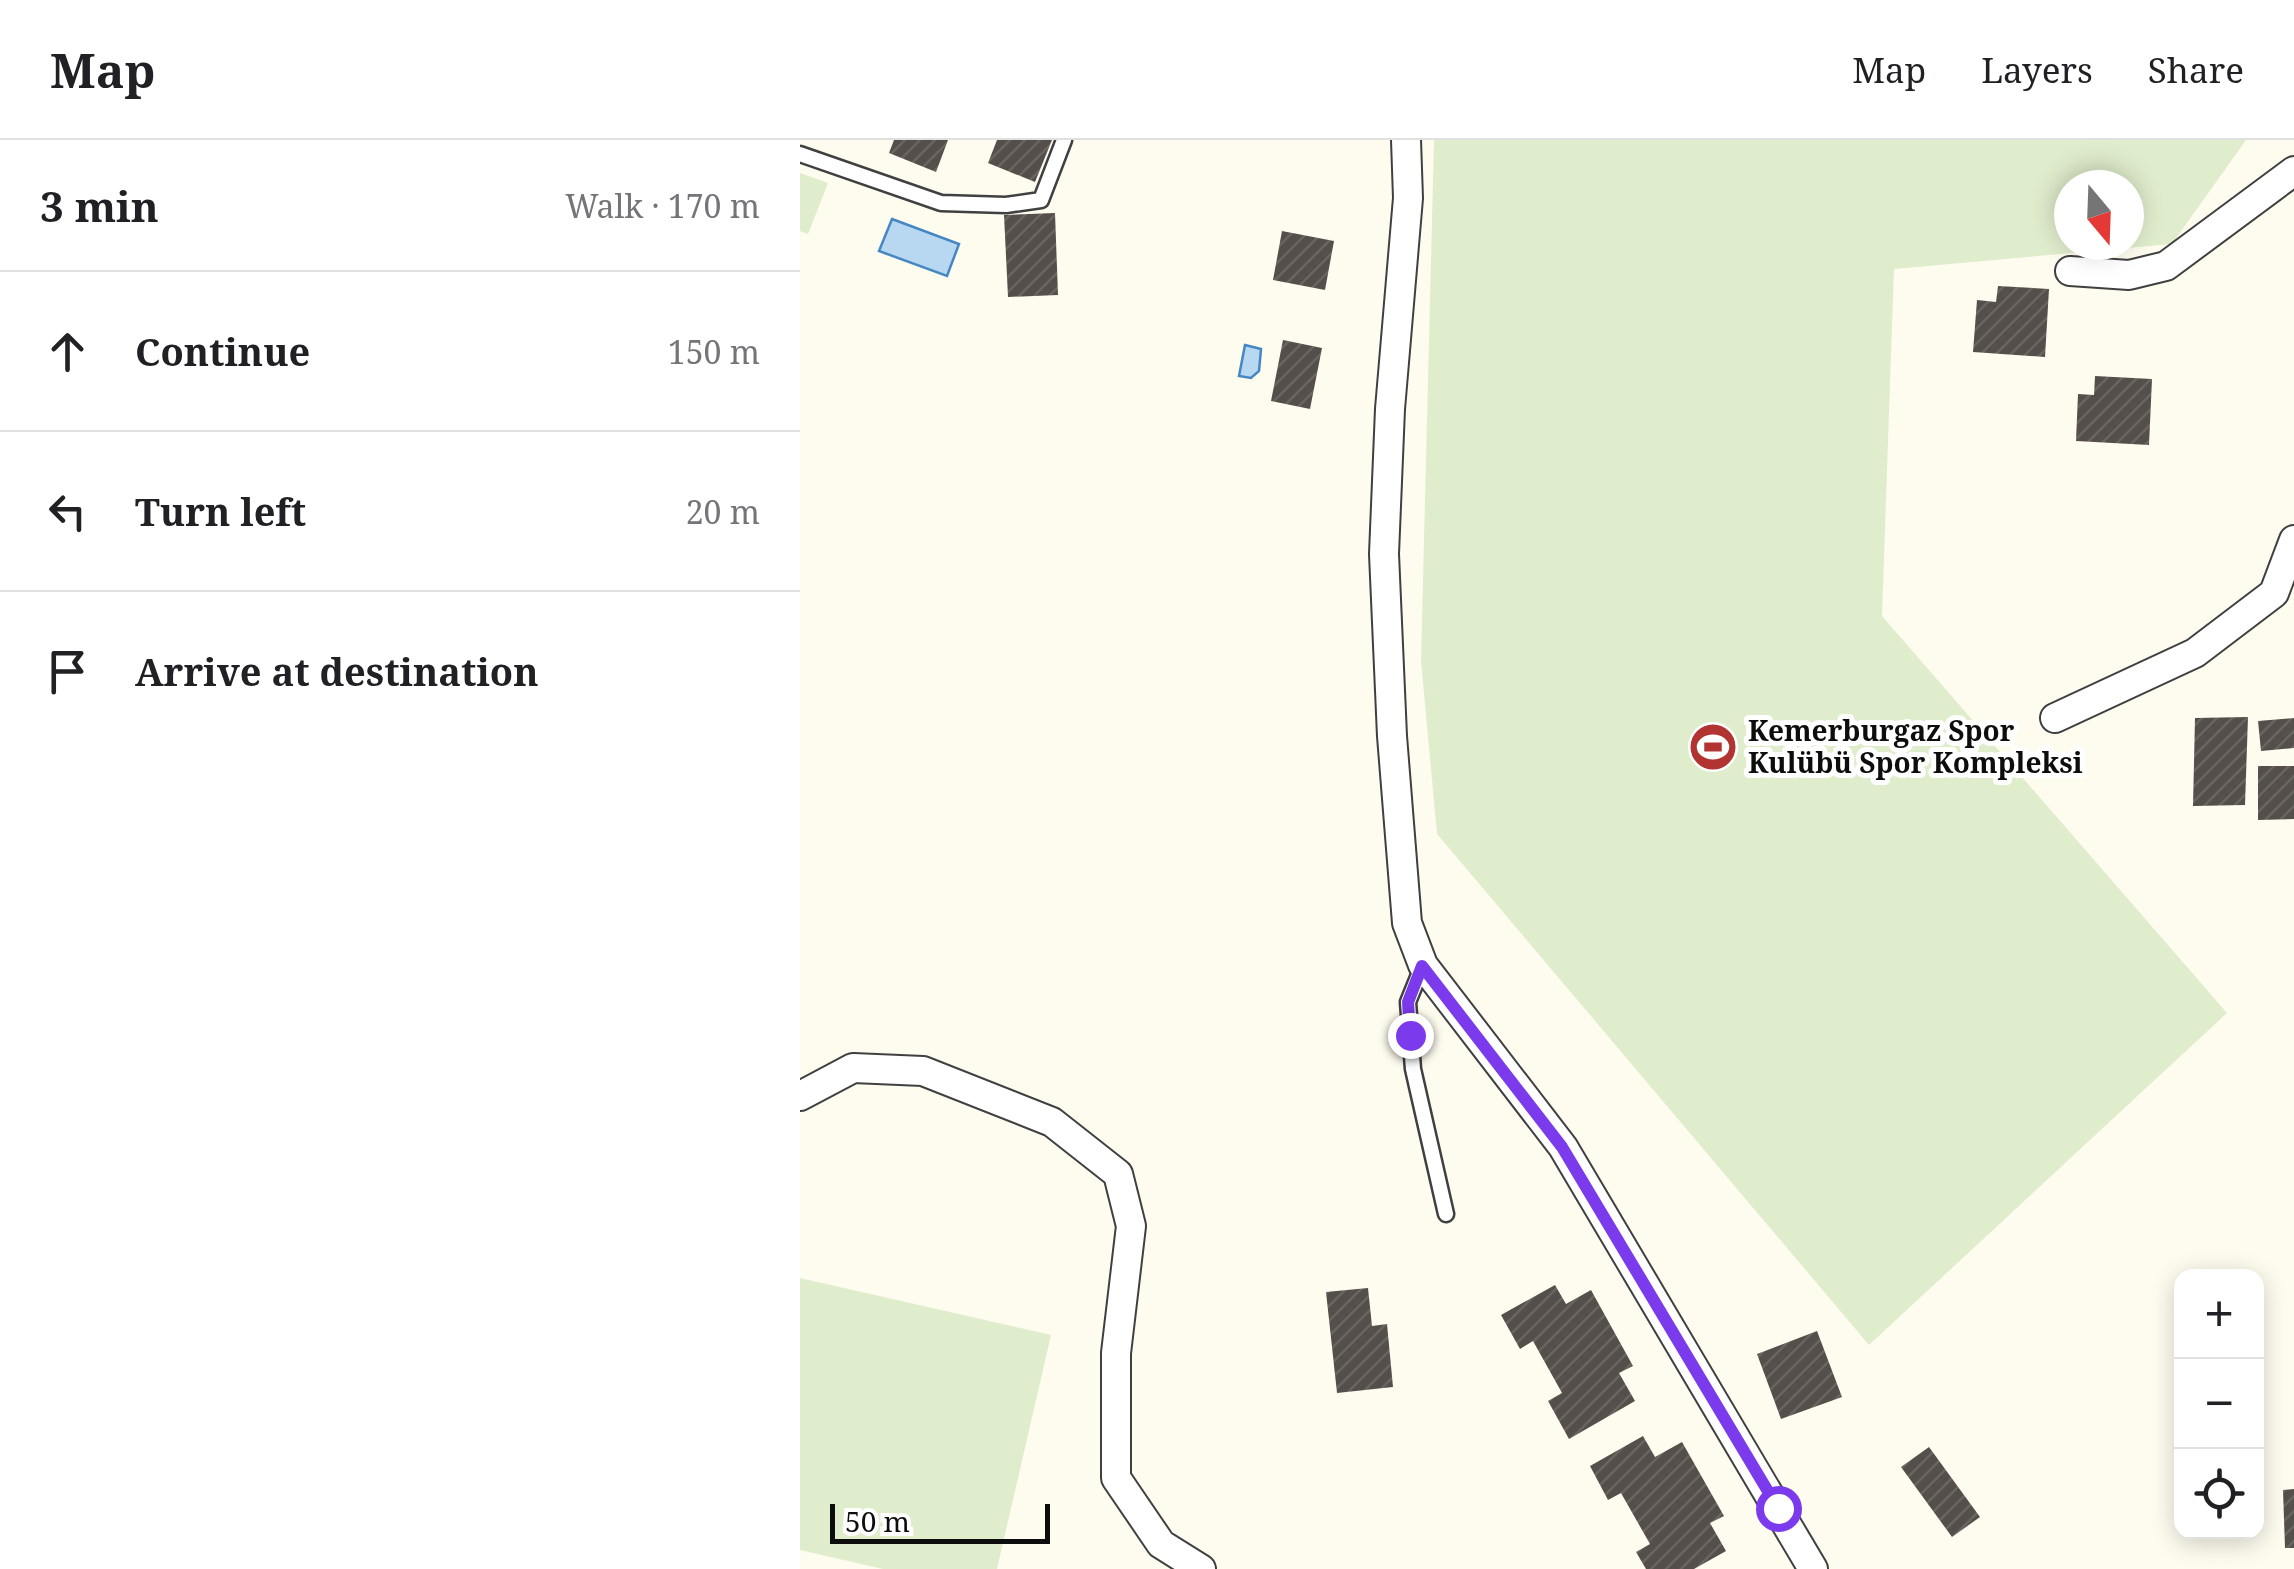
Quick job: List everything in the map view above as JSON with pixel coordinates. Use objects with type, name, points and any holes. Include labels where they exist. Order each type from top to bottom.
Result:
[{"type":"street","points":[[1406,140],[1408,198],[1390,408],[1384,554],[1403,902],[1412,940],[1422,966],[1562,1147],[1812,1569]]},
{"type":"street","points":[[2070,270],[2129,274],[2166,266],[2294,171]]},
{"type":"street","points":[[2054,718],[2195,653],[2274,593],[2294,540]]},
{"type":"street","points":[[800,1096],[853,1068],[923,1071],[1052,1122],[1118,1174],[1130,1226],[1116,1352],[1116,1478],[1161,1544],[1200,1569]]},
{"type":"lane","points":[[800,154],[942,203],[1006,205],[1041,200],[1064,140]]},
{"type":"lane","points":[[1422,966],[1408,1002],[1413,1069],[1446,1214]]},
{"type":"green space","name":"Kemerburgaz Spor Kulübü Spor Kompleksi","points":[[1434,140],[2246,140],[2172,244],[2144,247],[2144,170],[2054,170],[2054,255],[1894,269],[1882,616],[2227,1013],[1869,1345],[1437,834],[1421,661]]},
{"type":"green space","points":[[800,173],[828,183],[808,234],[800,231]]},
{"type":"green space","points":[[800,1278],[1051,1335],[997,1569],[883,1569],[800,1550]]},
{"type":"water","points":[[892,219],[959,244],[947,276],[879,251]]},
{"type":"water","points":[[1245,345],[1261,349],[1259,371],[1251,378],[1239,376]]},
{"type":"building","points":[[894,140],[948,140],[936,172],[889,153]]},
{"type":"building","points":[[997,140],[1052,140],[1035,182],[988,163]]},
{"type":"building","points":[[1055,213],[1058,295],[1008,297],[1004,215]]},
{"type":"building","points":[[1282,231],[1334,241],[1325,290],[1273,280]]},
{"type":"building","points":[[1998,286],[2049,289],[2045,357],[1973,352],[1977,300],[1996,302]]},
{"type":"building","points":[[1283,340],[1322,348],[1310,409],[1271,401]]},
{"type":"building","points":[[2095,376],[2152,379],[2149,445],[2076,441],[2078,394],[2094,395]]},
{"type":"building","points":[[2248,717],[2245,805],[2193,806],[2195,718]]},
{"type":"building","points":[[2294,718],[2294,748],[2261,751],[2258,721]]},
{"type":"building","points":[[2258,766],[2294,766],[2294,819],[2258,820]]},
{"type":"building","points":[[1555,1285],[1566,1304],[1591,1290],[1633,1366],[1619,1373],[1635,1401],[1569,1439],[1548,1401],[1562,1393],[1533,1341],[1520,1349],[1501,1315]]},
{"type":"building","points":[[1368,1288],[1372,1326],[1387,1324],[1393,1387],[1337,1393],[1326,1292]]},
{"type":"building","points":[[1817,1331],[1842,1397],[1781,1419],[1757,1354]]},
{"type":"building","points":[[1643,1436],[1655,1457],[1682,1442],[1724,1516],[1710,1523],[1726,1551],[1694,1569],[1646,1569],[1636,1552],[1650,1544],[1621,1493],[1608,1500],[1590,1466]]},
{"type":"building","points":[[1929,1447],[1980,1517],[1952,1537],[1901,1467]]},
{"type":"building","points":[[2294,1489],[2294,1548],[2285,1548],[2283,1490]]},
{"type":"place","name":"Kemerburgaz Spor Kulübü Spor Kompleksi","points":[[1713,747]]},
{"type":"route","points":[[1410,1035],[1410,990],[1422,966],[1562,1147],[1778,1508]]}]
